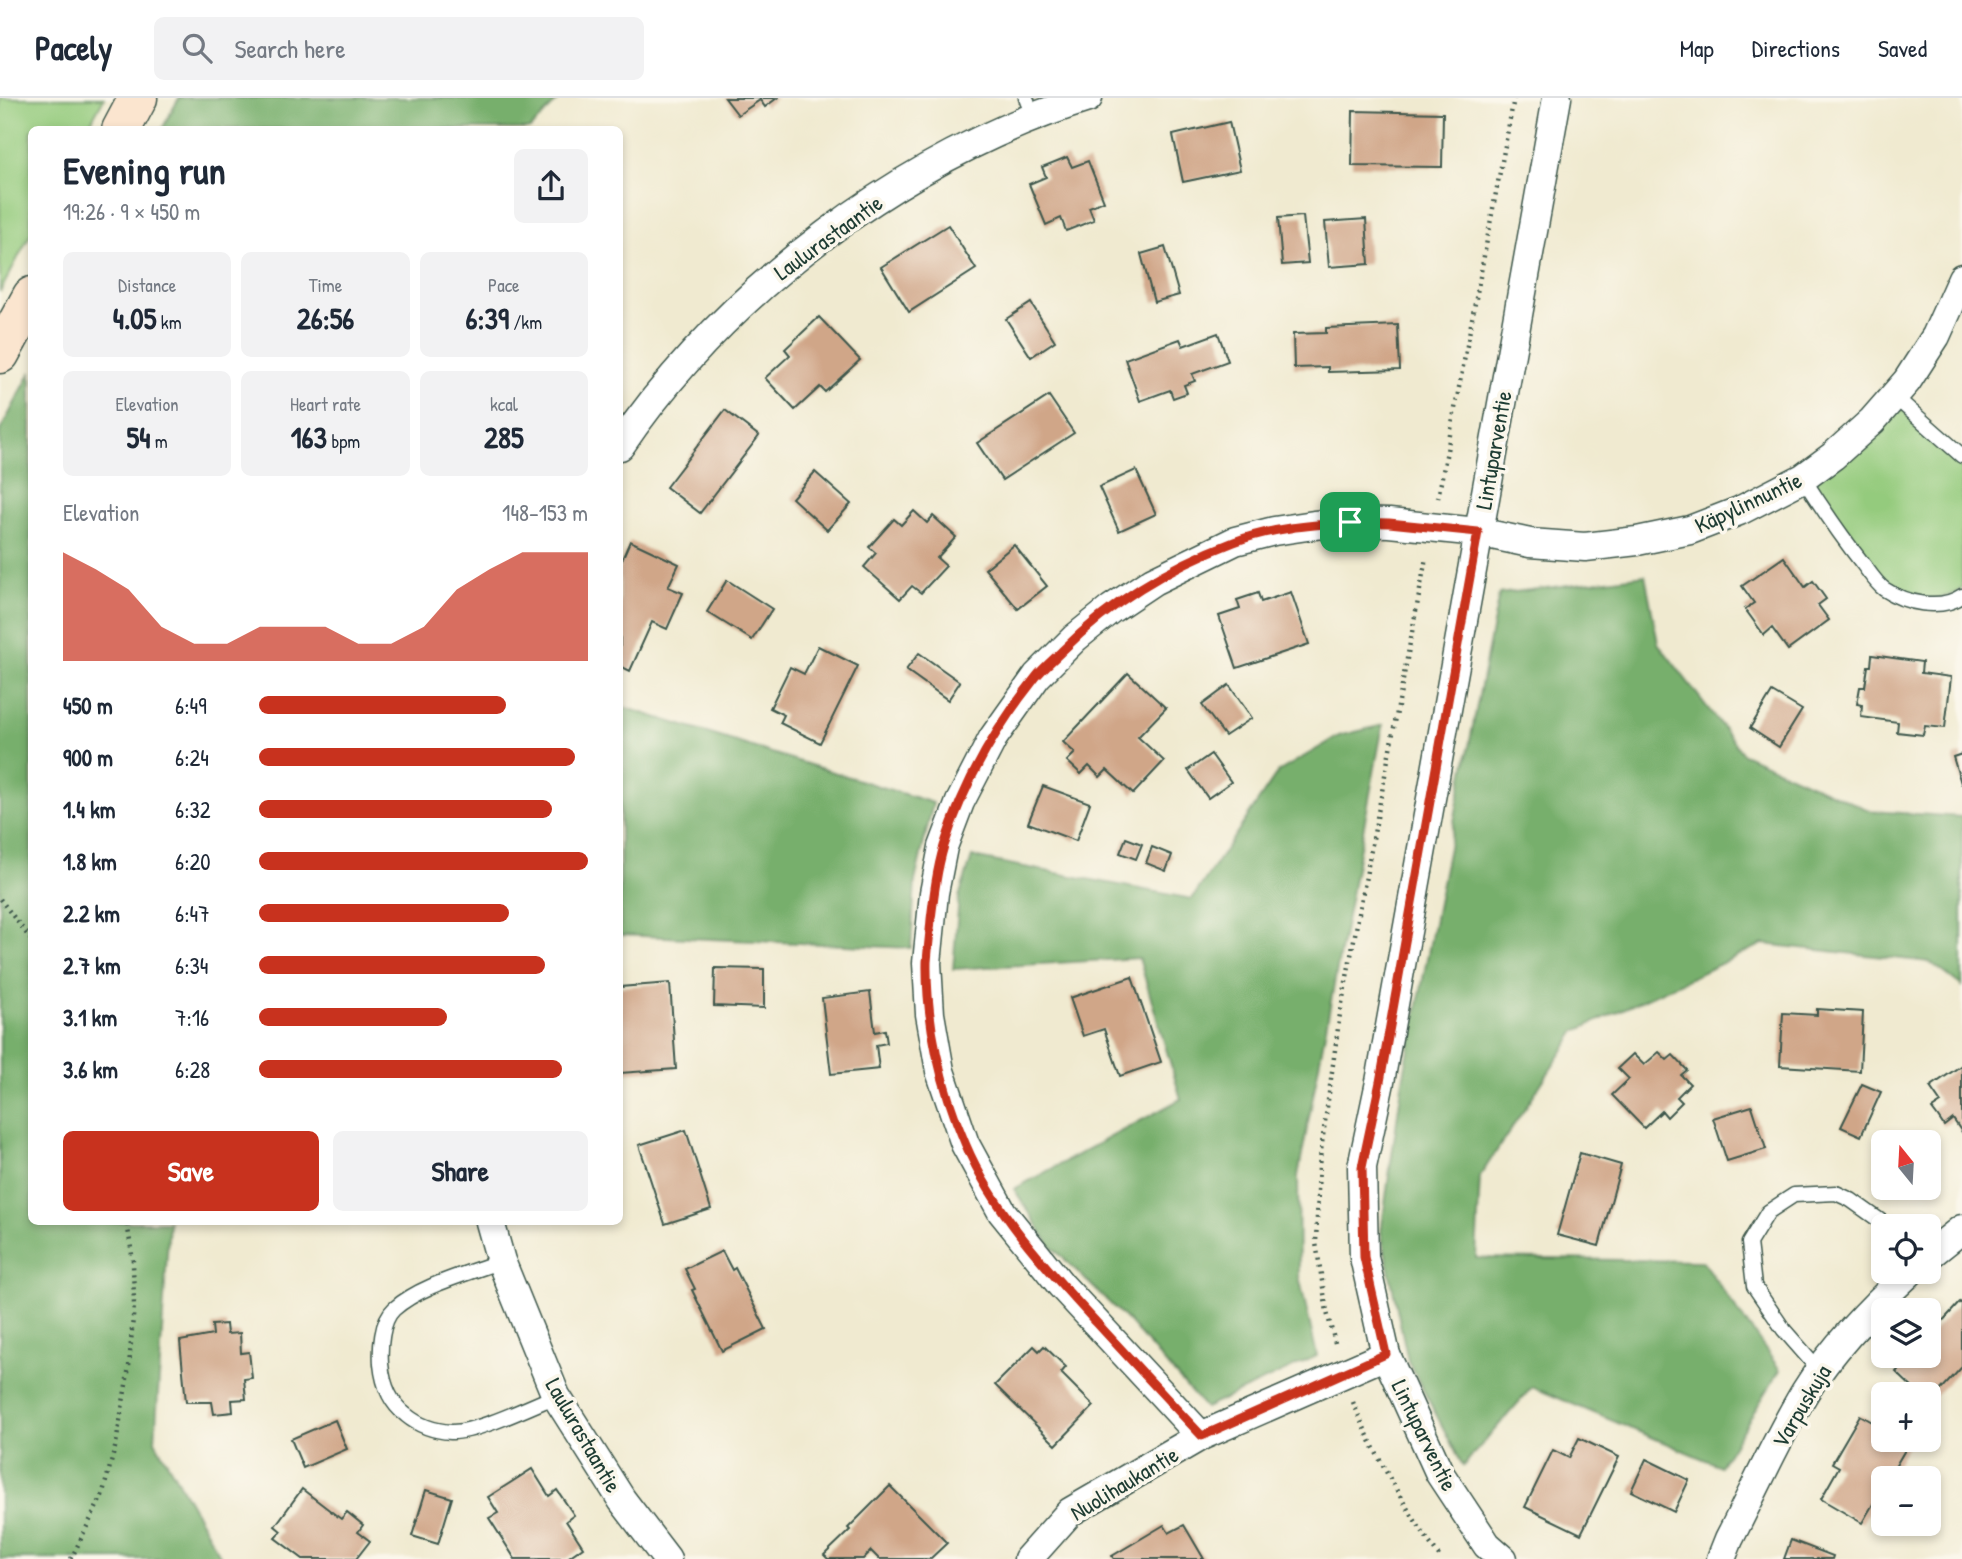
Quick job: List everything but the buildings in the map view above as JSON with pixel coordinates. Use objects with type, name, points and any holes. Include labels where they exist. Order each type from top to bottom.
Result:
[{"type":"main road","points":[[123,126],[138,98]]},
{"type":"main road","points":[[0,354],[28,303]]},
{"type":"street","name":"Laulurastaantie","points":[[623,441],[639,417],[685,362],[736,309],[835,226],[987,137],[1030,107],[1088,98]]},
{"type":"street","name":"Lintuparventie","points":[[1503,1559],[1488,1545],[1440,1475],[1386,1354],[1364,1257],[1362,1167],[1380,1082],[1557,98]]},
{"type":"street","name":"Käpylinnuntie","points":[[1202,1436],[1061,1285],[1002,1212],[965,1144],[940,1071],[930,1014],[927,962],[934,893],[943,847],[960,802],[993,738],[1037,676],[1093,623],[1153,581],[1235,541],[1274,531],[1350,522],[1478,532],[1530,543],[1585,547],[1637,541],[1690,530],[1740,511],[1803,478],[1833,456],[1895,396],[1936,335],[1962,278]]},
{"type":"street","name":"Laulurastaantie","points":[[492,1225],[501,1261],[556,1396],[622,1500],[667,1559]]},
{"type":"street","points":[[1941,1246],[1962,1229]]},
{"type":"street","name":"Varpuskuja","points":[[1721,1559],[1728,1539],[1798,1405],[1842,1341],[1897,1284]]},
{"type":"street","name":"Nuolihaukantie","points":[[1028,1559],[1070,1512],[1202,1436],[1386,1354]]},
{"type":"lane","points":[[1895,396],[1962,456]]},
{"type":"lane","points":[[1803,478],[1835,529],[1882,588],[1904,600],[1933,604],[1962,596]]},
{"type":"lane","points":[[1820,1371],[1784,1330],[1754,1286],[1749,1243],[1768,1212],[1794,1195],[1836,1193],[1852,1200],[1871,1214]]},
{"type":"lane","points":[[501,1261],[436,1285],[411,1297],[392,1311],[379,1347],[389,1395],[397,1408],[413,1421],[452,1432],[474,1428],[556,1396]]},
{"type":"path","points":[[0,899],[28,936]]},
{"type":"path","points":[[71,1559],[102,1496],[116,1444],[129,1367],[134,1305],[133,1261],[127,1225]]},
{"type":"green space","points":[[0,98],[104,98],[89,126],[28,126],[28,239],[0,292]]},
{"type":"green space","points":[[179,98],[560,98],[533,126],[164,126]]},
{"type":"green space","points":[[28,378],[28,1225],[169,1225],[155,1441],[222,1559],[0,1559],[0,431]]},
{"type":"green space","points":[[1896,403],[1962,462],[1962,589],[1943,597],[1912,597],[1882,581],[1852,542],[1811,480]]},
{"type":"green space","points":[[1645,575],[1658,643],[1743,754],[1871,811],[1962,817],[1962,986],[1930,962],[1763,944],[1576,1031],[1480,1176],[1476,1258],[1702,1261],[1780,1370],[1720,1466],[1532,1387],[1463,1466],[1408,1361],[1381,1232],[1402,1085],[1499,594]]},
{"type":"green space","points":[[623,707],[933,803],[915,881],[911,948],[623,935]]},
{"type":"green space","points":[[1383,725],[1298,1176],[1299,1276],[1317,1356],[1205,1408],[1127,1320],[1051,1246],[1014,1189],[1181,1099],[1139,958],[953,969],[959,897],[972,857],[1192,899],[1278,772],[1339,736]]},
{"type":"route","points":[[1350,522],[1432,526],[1478,532],[1380,1082],[1362,1167],[1364,1257],[1386,1354],[1202,1436],[1061,1285],[1002,1212],[965,1144],[940,1071],[930,1014],[927,962],[934,893],[943,847],[960,802],[993,738],[1037,676],[1075,638],[1111,609],[1153,581],[1235,541],[1274,531],[1350,522]]}]
